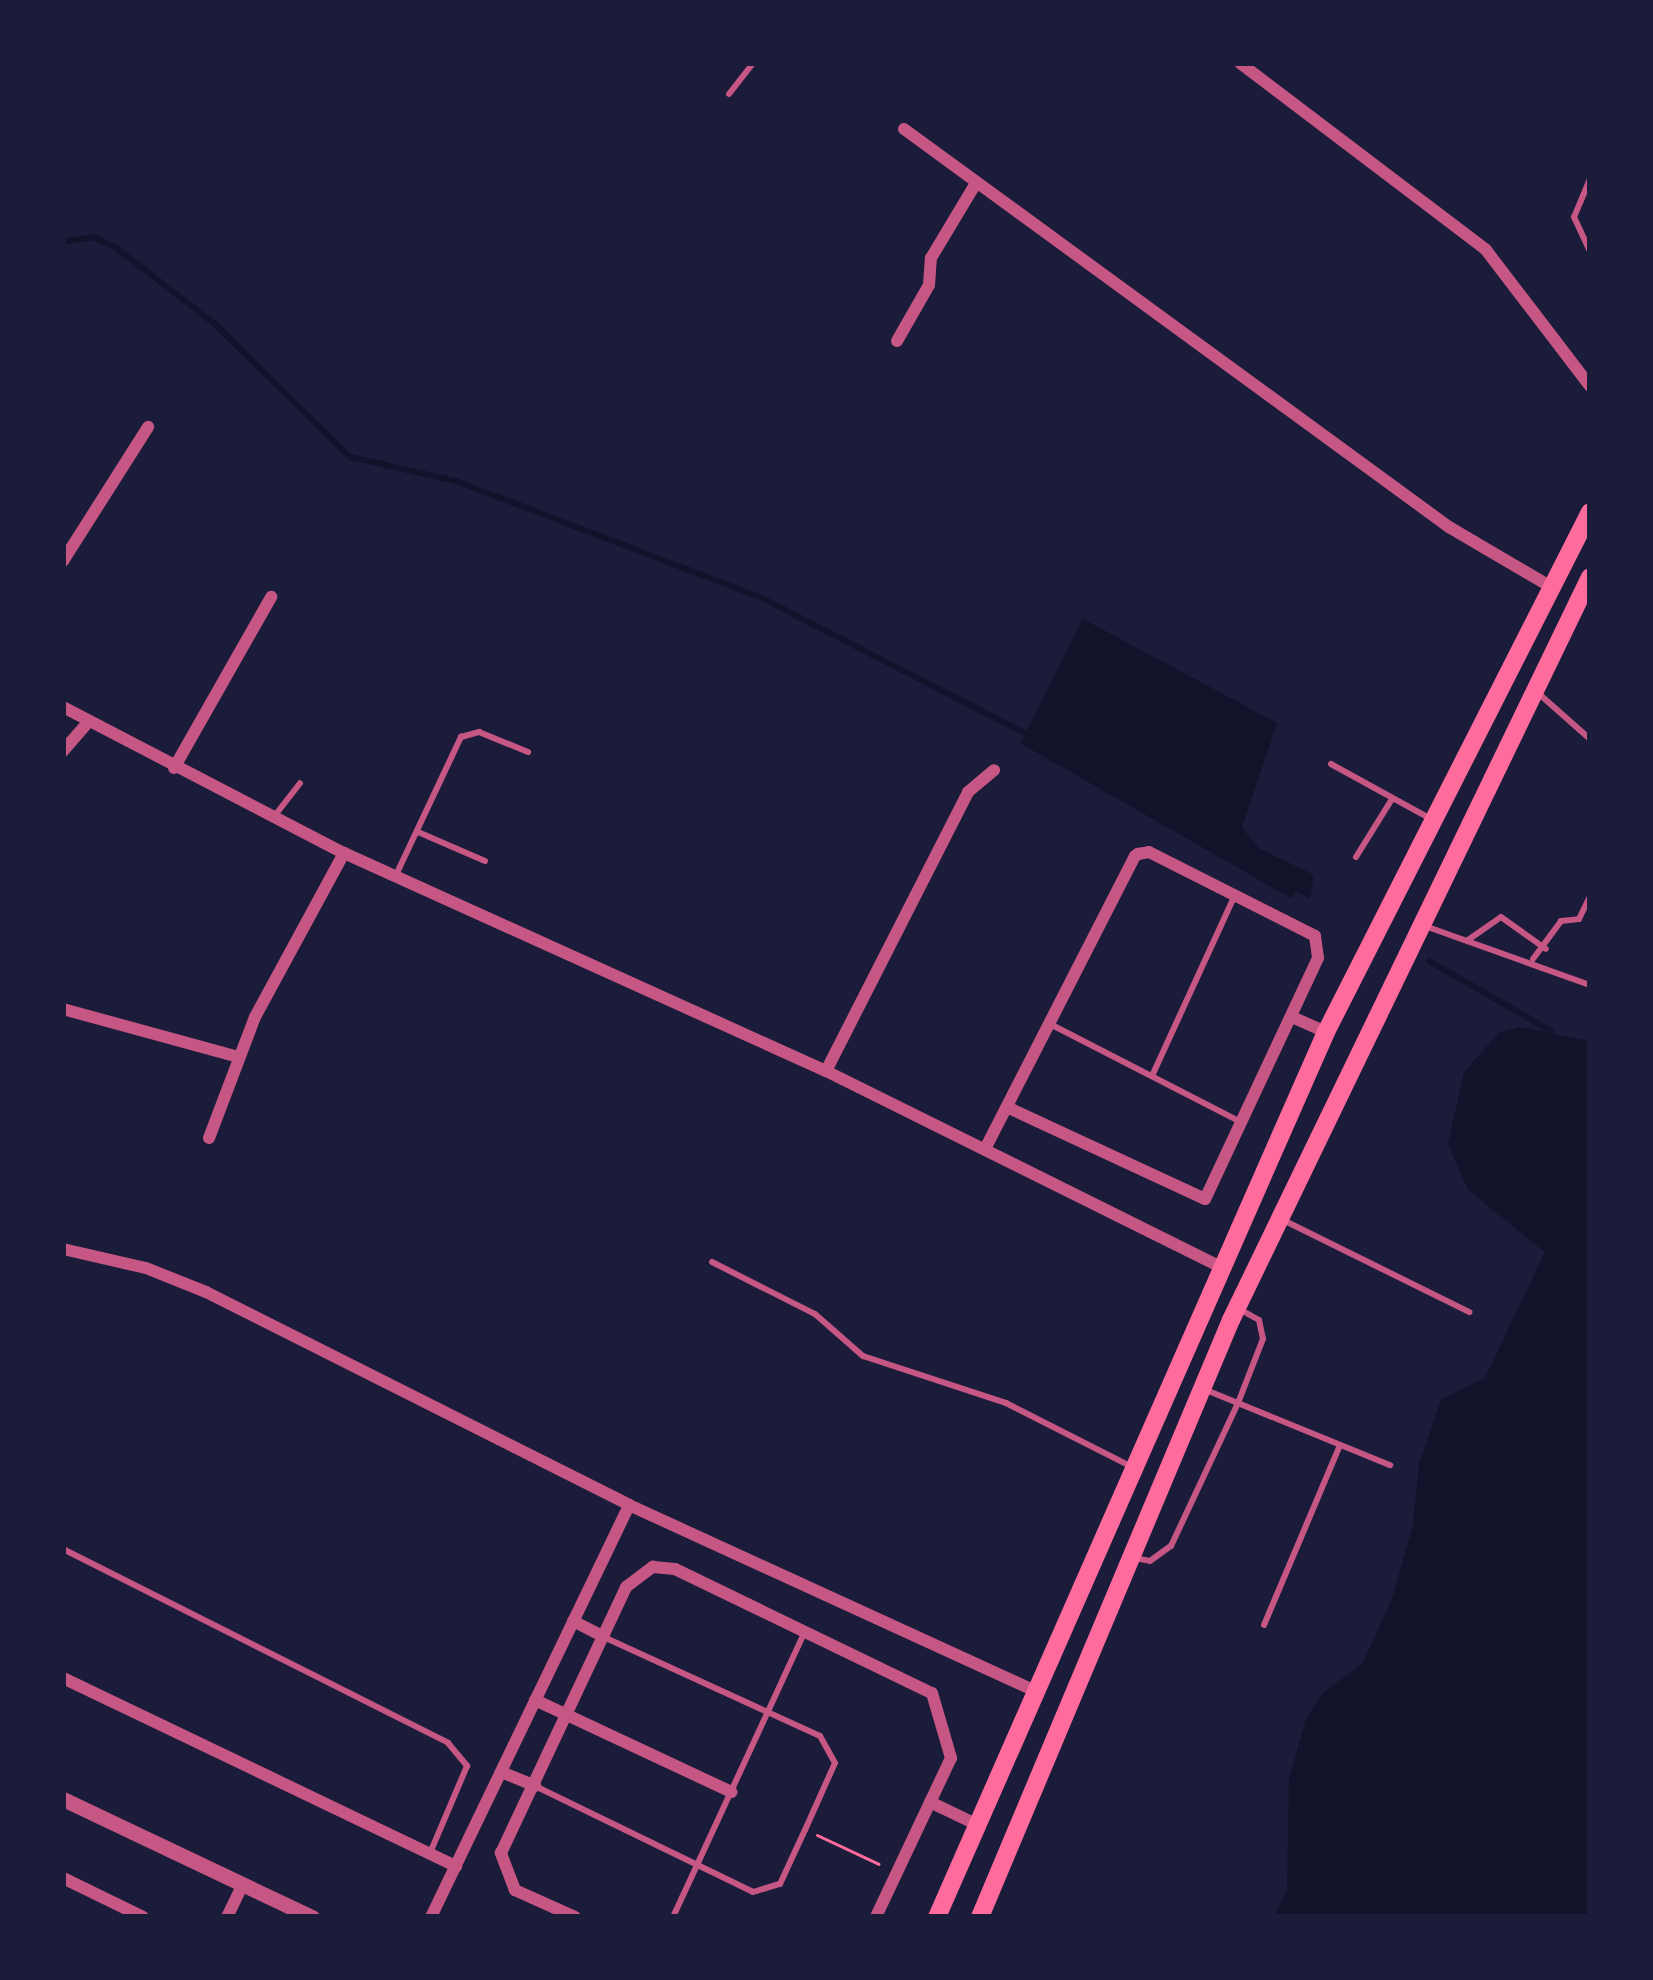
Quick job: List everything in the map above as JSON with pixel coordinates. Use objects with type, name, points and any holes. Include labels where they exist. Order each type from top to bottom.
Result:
[{"type":"main road","points":[[937,1917],[1031,1689],[1326,1032],[1590,512]]},
{"type":"main road","points":[[980,1917],[1238,1308],[1590,577]]},
{"type":"street","points":[[1240,63],[1486,250],[1590,386]]},
{"type":"street","points":[[904,129],[1431,514],[1553,588]]},
{"type":"street","points":[[897,341],[929,285],[931,258],[976,183]]},
{"type":"street","points":[[63,561],[148,427]]},
{"type":"street","points":[[174,769],[271,597]]},
{"type":"street","points":[[63,707],[174,769],[344,853],[826,1071],[1221,1267]]},
{"type":"street","points":[[63,751],[89,721]]},
{"type":"street","points":[[826,1071],[968,792],[994,770]]},
{"type":"street","points":[[985,1149],[1006,1107],[1138,854],[1149,852],[1315,936],[1318,958],[1209,1195],[1199,1201],[1006,1107]]},
{"type":"street","points":[[209,1138],[238,1057],[344,853]]},
{"type":"street","points":[[63,1009],[238,1057]]},
{"type":"street","points":[[1292,1017],[1326,1032]]},
{"type":"street","points":[[63,1249],[146,1268],[206,1292],[628,1505],[1031,1689]]},
{"type":"street","points":[[431,1917],[628,1505]]},
{"type":"street","points":[[575,1917],[514,1890],[502,1869],[501,1853],[626,1587],[653,1567],[675,1569],[932,1693],[951,1758],[876,1917]]},
{"type":"street","points":[[573,1621],[604,1637]]},
{"type":"street","points":[[63,1678],[428,1857],[456,1866]]},
{"type":"street","points":[[535,1700],[731,1792]]},
{"type":"street","points":[[501,1772],[535,1786]]},
{"type":"street","points":[[63,1799],[312,1917]]},
{"type":"street","points":[[930,1802],[976,1824]]},
{"type":"street","points":[[63,1878],[143,1917]]},
{"type":"street","points":[[227,1917],[242,1884]]},
{"type":"lane","points":[[729,94],[753,63]]},
{"type":"lane","points":[[1590,179],[1574,217],[1590,251]]},
{"type":"lane","points":[[1535,691],[1590,740]]},
{"type":"lane","points":[[396,875],[468,730],[528,752]]},
{"type":"lane","points":[[1331,764],[1436,822]]},
{"type":"lane","points":[[274,817],[300,783]]},
{"type":"lane","points":[[1356,857],[1392,798]]},
{"type":"lane","points":[[418,832],[485,861]]},
{"type":"lane","points":[[1152,1076],[1236,894]]},
{"type":"lane","points":[[1533,959],[1546,949],[1558,923],[1579,920],[1590,896]]},
{"type":"lane","points":[[1468,940],[1501,917],[1546,949]]},
{"type":"lane","points":[[1421,924],[1533,959],[1590,985]]},
{"type":"lane","points":[[1050,1023],[1241,1122]]},
{"type":"lane","points":[[1280,1219],[1468,1312]]},
{"type":"lane","points":[[712,1262],[815,1314],[863,1356],[992,1397],[1130,1466]]},
{"type":"lane","points":[[1131,1558],[1150,1562],[1171,1546],[1238,1402],[1263,1339],[1259,1320],[1238,1308]]},
{"type":"lane","points":[[1202,1388],[1390,1465]]},
{"type":"lane","points":[[1264,1625],[1340,1444]]},
{"type":"lane","points":[[63,1550],[448,1743],[467,1766],[428,1857]]},
{"type":"lane","points":[[673,1917],[806,1629]]},
{"type":"lane","points":[[535,1786],[765,1894],[780,1884],[806,1830],[835,1763],[832,1748],[604,1637]]},
{"type":"path","points":[[806,1830],[897,1873]]},
{"type":"shaded area","points":[[1083,619],[1277,723],[1242,828],[1260,849],[1314,875],[1310,899],[1297,891],[1291,898],[1020,743]]},
{"type":"shaded area","points":[[1520,1027],[1590,1041],[1590,1917],[1274,1917],[1287,1891],[1289,1779],[1306,1718],[1324,1692],[1363,1663],[1393,1596],[1413,1525],[1419,1464],[1441,1400],[1485,1378],[1545,1252],[1468,1190],[1448,1144],[1464,1072],[1500,1032]]},
{"type":"waterway","points":[[63,242],[93,237],[115,247],[215,324],[350,457],[456,481],[760,597],[1025,733]]},
{"type":"waterway","points":[[1429,961],[1551,1031]]}]
